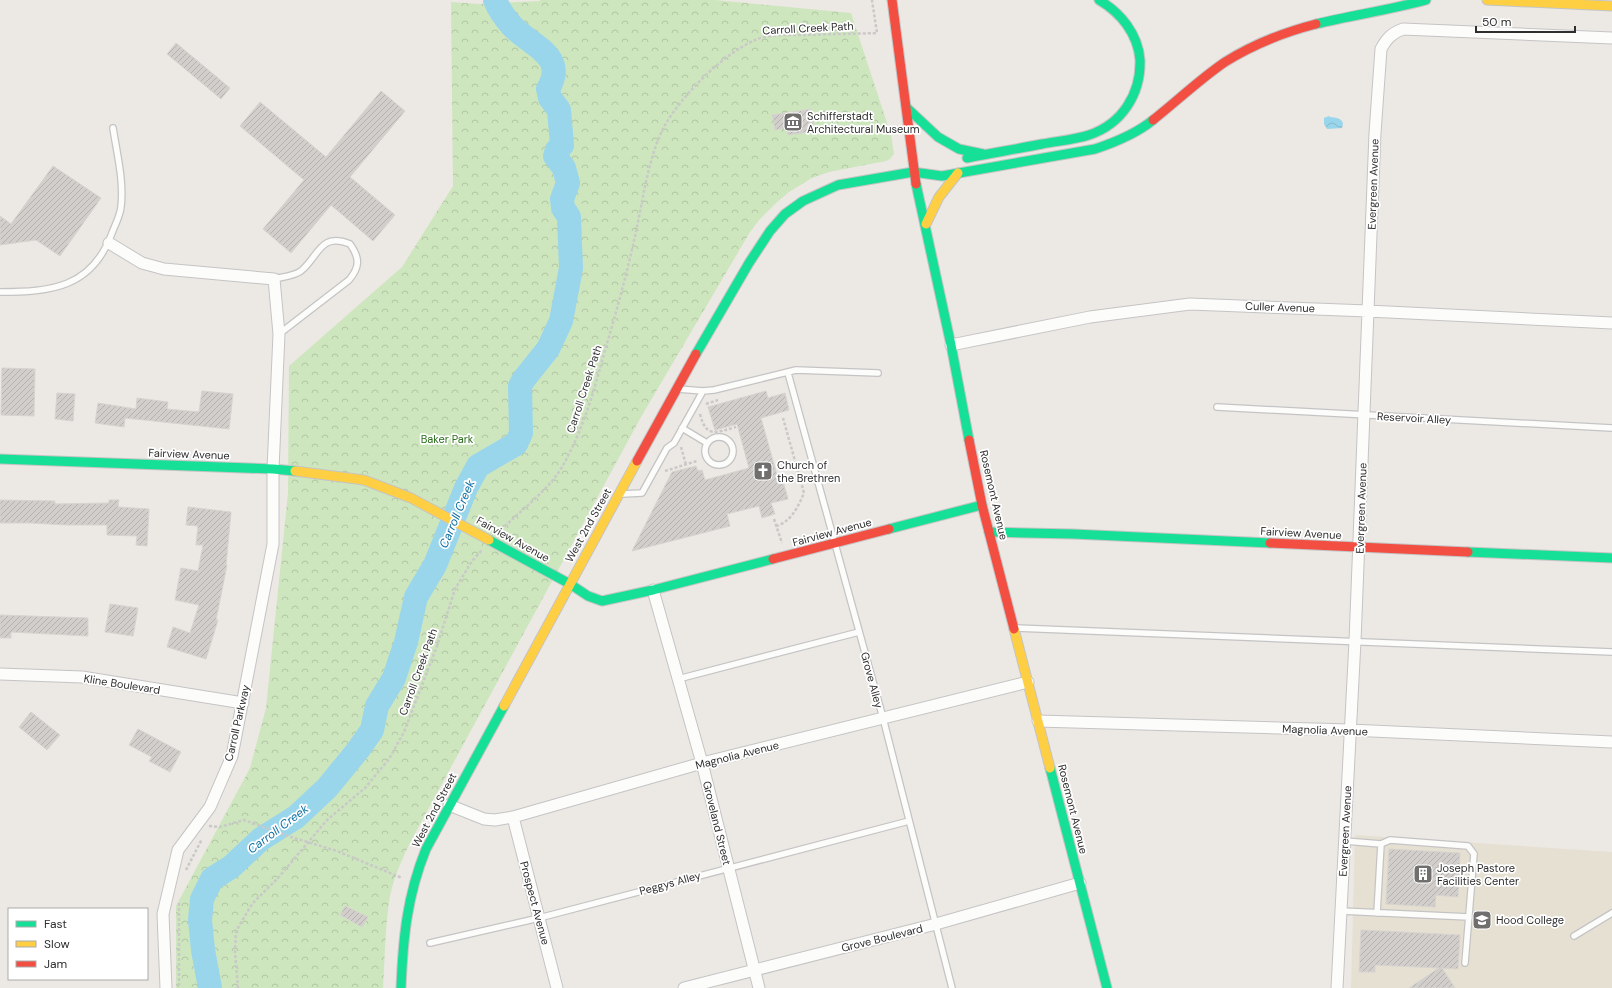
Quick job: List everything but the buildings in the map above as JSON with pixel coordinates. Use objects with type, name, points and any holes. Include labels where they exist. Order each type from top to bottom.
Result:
[{"type":"main road","name":"Rosemont Avenue","points":[[892,0],[908,108],[913,172],[926,224],[982,505],[1107,988]]},
{"type":"main road","points":[[955,160],[1089,135],[1106,127],[1119,118],[1136,92],[1140,77],[1138,46],[1132,32],[1123,19],[1112,8],[1099,0]]},
{"type":"main road","points":[[913,172],[942,176],[1095,149],[1117,142],[1148,124],[1204,78],[1226,62],[1251,48],[1305,27],[1341,18],[1394,9],[1426,0]]},
{"type":"main road","points":[[1487,0],[1612,6]]},
{"type":"main road","points":[[908,108],[938,137],[959,149],[983,154]]},
{"type":"main road","points":[[913,172],[934,165]]},
{"type":"main road","name":"West 2nd Street","points":[[401,988],[404,923],[413,882],[426,849],[618,494],[676,389],[749,263],[770,231],[786,214],[815,195],[838,185],[913,172]]},
{"type":"main road","points":[[926,224],[937,198],[958,173]]},
{"type":"main road","name":"Fairview Avenue","points":[[0,459],[274,470],[364,480],[411,498],[437,511],[570,584],[588,596],[602,600],[653,590],[982,505]]},
{"type":"main road","name":"Fairview Avenue","points":[[989,532],[1073,534],[1359,548],[1612,558]]},
{"type":"street","name":"Evergreen Avenue","points":[[1337,988],[1355,641],[1375,133],[1381,49],[1387,39],[1394,32],[1403,29],[1612,38]]},
{"type":"street","points":[[109,243],[142,263],[164,269],[274,279]]},
{"type":"street","name":"Carroll Parkway","points":[[166,988],[163,914],[178,850],[210,807],[232,756],[273,544],[279,334],[274,279]]},
{"type":"street","name":"Culler Avenue","points":[[951,345],[1090,317],[1190,304],[1368,310],[1612,323]]},
{"type":"street","name":"Groveland Street","points":[[653,590],[702,763],[759,988]]},
{"type":"street","name":"Kline Boulevard","points":[[0,674],[82,678],[243,703]]},
{"type":"street","name":"Magnolia Avenue","points":[[449,806],[484,819],[495,820],[513,817],[702,763],[1028,682]]},
{"type":"street","name":"Magnolia Avenue","points":[[1038,721],[1350,730],[1612,742]]},
{"type":"street","name":"Prospect Avenue","points":[[513,817],[557,988]]},
{"type":"street","name":"Grove Boulevard","points":[[684,988],[936,924],[1080,883]]},
{"type":"lane","points":[[0,292],[23,292],[58,288],[74,281],[88,271],[100,257],[109,243],[121,209],[122,182],[113,128]]},
{"type":"lane","points":[[274,279],[301,271],[321,246],[328,242],[336,240],[350,244],[357,256],[358,265],[355,273],[349,280],[279,334]]},
{"type":"lane","points":[[676,389],[703,391],[796,370],[878,373]]},
{"type":"lane","name":"Grove Alley","points":[[788,373],[883,718],[952,988]]},
{"type":"lane","points":[[618,494],[642,493],[667,448],[674,443],[703,391]]},
{"type":"lane","name":"Reservoir Alley","points":[[1217,407],[1612,428]]},
{"type":"lane","points":[[682,428],[707,443]]},
{"type":"lane","points":[[717,437],[727,439],[731,443],[733,453],[727,463],[721,465],[716,464],[707,458],[705,448],[707,443],[711,439],[717,437]]},
{"type":"lane","points":[[1014,628],[1612,652]]},
{"type":"lane","points":[[678,679],[859,632]]},
{"type":"lane","name":"Peggys Alley","points":[[430,943],[538,918],[728,867],[909,821]]},
{"type":"lane","points":[[1345,841],[1381,844],[1390,840],[1468,846],[1474,854],[1465,963]]},
{"type":"lane","points":[[1377,913],[1381,844]]},
{"type":"lane","points":[[1341,911],[1469,917]]},
{"type":"lane","points":[[1574,936],[1612,913]]},
{"type":"path","name":"Carroll Creek Path","points":[[238,988],[235,952],[236,931],[252,904],[309,843],[327,820],[365,788],[389,759],[404,732],[438,646],[455,589],[472,561],[553,482],[568,457],[584,420],[611,330],[628,269],[653,153],[665,126],[678,106],[711,70],[756,39],[780,36],[876,33],[872,0]]},
{"type":"path","points":[[723,399],[702,407],[700,417],[705,427],[710,431],[716,432],[736,427]]},
{"type":"path","points":[[776,526],[785,523],[789,519],[804,493],[783,418]]},
{"type":"path","points":[[681,447],[686,464]]},
{"type":"path","points":[[662,471],[697,461]]},
{"type":"path","points":[[774,519],[785,556]]},
{"type":"path","points":[[200,821],[210,827],[220,827],[244,820],[288,836],[337,851],[413,882]]},
{"type":"path","points":[[185,874],[197,847],[206,834]]},
{"type":"path","points":[[179,988],[178,909],[180,898]]},
{"type":"shaded area","name":"Hood College","points":[[1355,835],[1612,852],[1612,988],[1351,988]]},
{"type":"green space","name":"Baker Park","points":[[540,0],[715,0],[851,13],[891,135],[894,154],[886,161],[829,172],[812,178],[789,192],[775,204],[759,220],[750,232],[641,417],[401,861],[388,907],[383,988],[176,988],[176,906],[250,768],[266,708],[288,493],[289,366],[402,267],[453,186],[451,2],[479,4]]},
{"type":"water","points":[[1329,116],[1341,120],[1343,123],[1342,128],[1327,129],[1324,124],[1324,118]]},
{"type":"waterway","name":"Carroll Creek","points":[[210,988],[203,950],[200,920],[202,899],[212,879],[231,867],[261,839],[296,817],[327,788],[372,730],[377,706],[394,678],[406,642],[416,597],[435,565],[466,488],[478,466],[516,444],[521,433],[520,386],[548,349],[561,321],[571,268],[569,217],[563,208],[562,199],[568,183],[564,168],[555,156],[557,150],[562,145],[559,110],[550,98],[548,89],[553,78],[553,68],[545,53],[512,26],[502,14],[495,0]]},
{"type":"traffic: fast","points":[[967,158],[1083,137],[1101,130],[1120,115],[1133,96],[1137,85],[1140,60],[1139,50],[1127,25],[1114,11],[1099,0]]},
{"type":"traffic: fast","points":[[1316,24],[1426,0]]},
{"type":"traffic: fast","points":[[907,108],[938,137],[959,149],[983,154]]},
{"type":"traffic: fast","points":[[913,172],[942,176],[1095,149],[1126,137],[1153,120]]},
{"type":"traffic: fast","points":[[696,354],[749,263],[770,231],[785,214],[803,201],[838,185],[913,172]]},
{"type":"traffic: fast","points":[[916,184],[951,345],[969,440]]},
{"type":"traffic: fast","points":[[0,459],[295,471]]},
{"type":"traffic: fast","points":[[889,529],[982,505]]},
{"type":"traffic: fast","points":[[989,532],[1073,534],[1270,543]]},
{"type":"traffic: fast","points":[[489,540],[570,584],[588,596],[602,601],[653,590],[773,559]]},
{"type":"traffic: fast","points":[[1468,552],[1612,558]]},
{"type":"traffic: fast","points":[[401,988],[403,952],[410,900],[426,849],[504,706]]},
{"type":"traffic: fast","points":[[1050,768],[1107,988]]},
{"type":"traffic: slow","points":[[1487,0],[1612,6]]},
{"type":"traffic: slow","points":[[926,224],[939,197],[958,173]]},
{"type":"traffic: slow","points":[[504,706],[637,461]]},
{"type":"traffic: slow","points":[[295,471],[364,480],[411,498],[489,540]]},
{"type":"traffic: slow","points":[[1014,629],[1050,768]]},
{"type":"traffic: jam","points":[[892,0],[916,184]]},
{"type":"traffic: jam","points":[[1153,120],[1207,76],[1235,56],[1269,40],[1316,24]]},
{"type":"traffic: jam","points":[[637,461],[696,354]]},
{"type":"traffic: jam","points":[[969,440],[982,505],[1014,629]]},
{"type":"traffic: jam","points":[[773,559],[889,529]]},
{"type":"traffic: jam","points":[[1270,543],[1468,552]]},
{"type":"place","name":"Schifferstadt Architectural Museum","points":[[793,122]]},
{"type":"place","name":"Church of the Brethren","points":[[763,471]]},
{"type":"place","name":"Joseph Pastore Facilities Center","points":[[1423,874]]},
{"type":"place","name":"Hood College","points":[[1482,920]]}]
